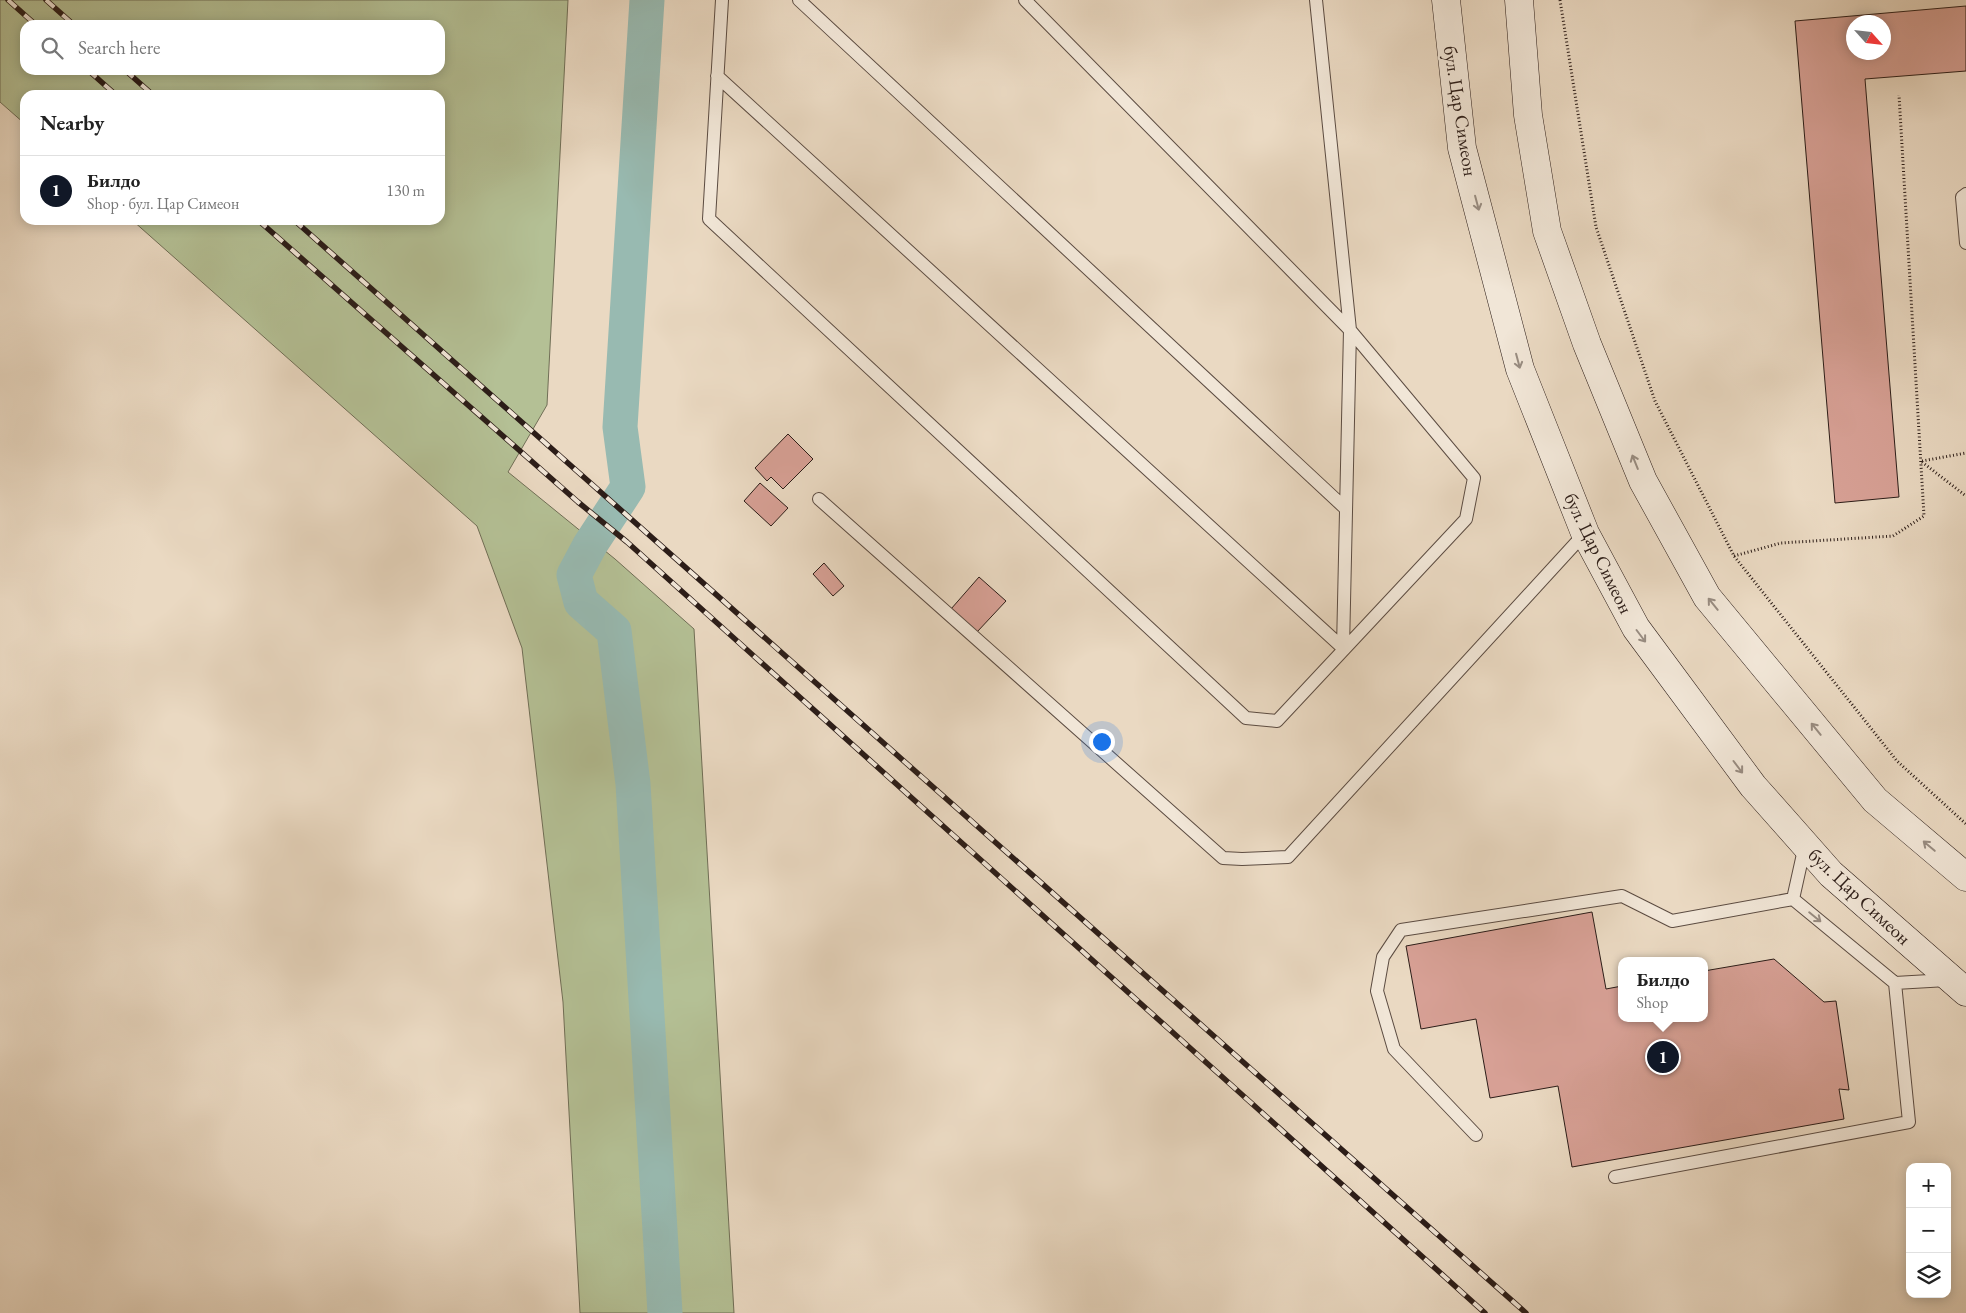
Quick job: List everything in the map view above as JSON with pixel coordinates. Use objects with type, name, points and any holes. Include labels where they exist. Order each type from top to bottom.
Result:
[{"type":"main road","name":"бул. Цар Симеон","points":[[1446,0],[1462,148],[1520,368],[1585,533],[1636,628],[1753,786],[1831,874],[1959,985]]},
{"type":"main road","points":[[1519,0],[1528,115],[1547,232],[1587,344],[1643,481],[1707,597],[1875,800],[1966,877]]},
{"type":"lane","points":[[722,0],[709,219],[1246,718],[1277,721],[1466,518],[1474,478],[1350,330],[1025,0]]},
{"type":"lane","points":[[799,0],[1346,509]]},
{"type":"lane","points":[[1316,0],[1350,330],[1343,648]]},
{"type":"lane","points":[[717,76],[1343,648]]},
{"type":"lane","points":[[1966,194],[1962,196],[1966,244]]},
{"type":"lane","points":[[819,499],[1223,858],[1242,859],[1288,857],[1585,533]]},
{"type":"lane","points":[[1793,899],[1805,844]]},
{"type":"lane","points":[[1476,1134],[1394,1049],[1376,991],[1383,957],[1401,930],[1622,896],[1672,921],[1793,899],[1895,983],[1959,985]]},
{"type":"lane","points":[[1614,1177],[1909,1122],[1895,983]]},
{"type":"path","points":[[1560,0],[1596,227],[1655,401],[1734,556],[1897,761],[1966,824]]},
{"type":"path","points":[[1734,556],[1781,543],[1893,536],[1924,516],[1899,95]]},
{"type":"path","points":[[1922,461],[1966,453]]},
{"type":"path","points":[[1922,461],[1966,496]]},
{"type":"green space","points":[[0,0],[568,0],[547,405],[508,472],[615,559],[694,629],[734,1313],[580,1313],[563,1002],[522,648],[477,526],[138,225],[445,225],[445,90],[20,90],[20,120],[0,102]]},
{"type":"building","points":[[1966,6],[1966,71],[1865,79],[1899,497],[1835,503],[1795,21],[1846,17],[1846,60],[1891,60],[1891,15],[1863,15]]},
{"type":"building","points":[[788,434],[813,459],[783,489],[771,477],[767,481],[755,468]]},
{"type":"building","points":[[760,483],[788,508],[771,526],[744,501]]},
{"type":"building","points":[[824,563],[844,586],[833,596],[813,574]]},
{"type":"building","points":[[979,577],[1006,601],[977,632],[951,609]]},
{"type":"building","points":[[1592,912],[1606,989],[1618,987],[1618,1022],[1708,1022],[1708,970],[1774,959],[1824,1002],[1836,1001],[1849,1090],[1839,1089],[1844,1119],[1572,1167],[1558,1086],[1490,1098],[1476,1019],[1421,1029],[1406,946]]},
{"type":"waterway","points":[[647,0],[620,427],[628,487],[590,545],[574,575],[581,602],[614,631],[633,784],[665,1313]]},
{"type":"railway","points":[[8,0],[30,20]]},
{"type":"railway","points":[[46,0],[68,20]]},
{"type":"railway","points":[[94,75],[110,90]]},
{"type":"railway","points":[[131,75],[147,90]]},
{"type":"railway","points":[[264,225],[578,502],[627,542],[1485,1313]]},
{"type":"railway","points":[[300,225],[1526,1313]]},
{"type":"place","name":"Билдо","points":[[1663,1057]]}]
